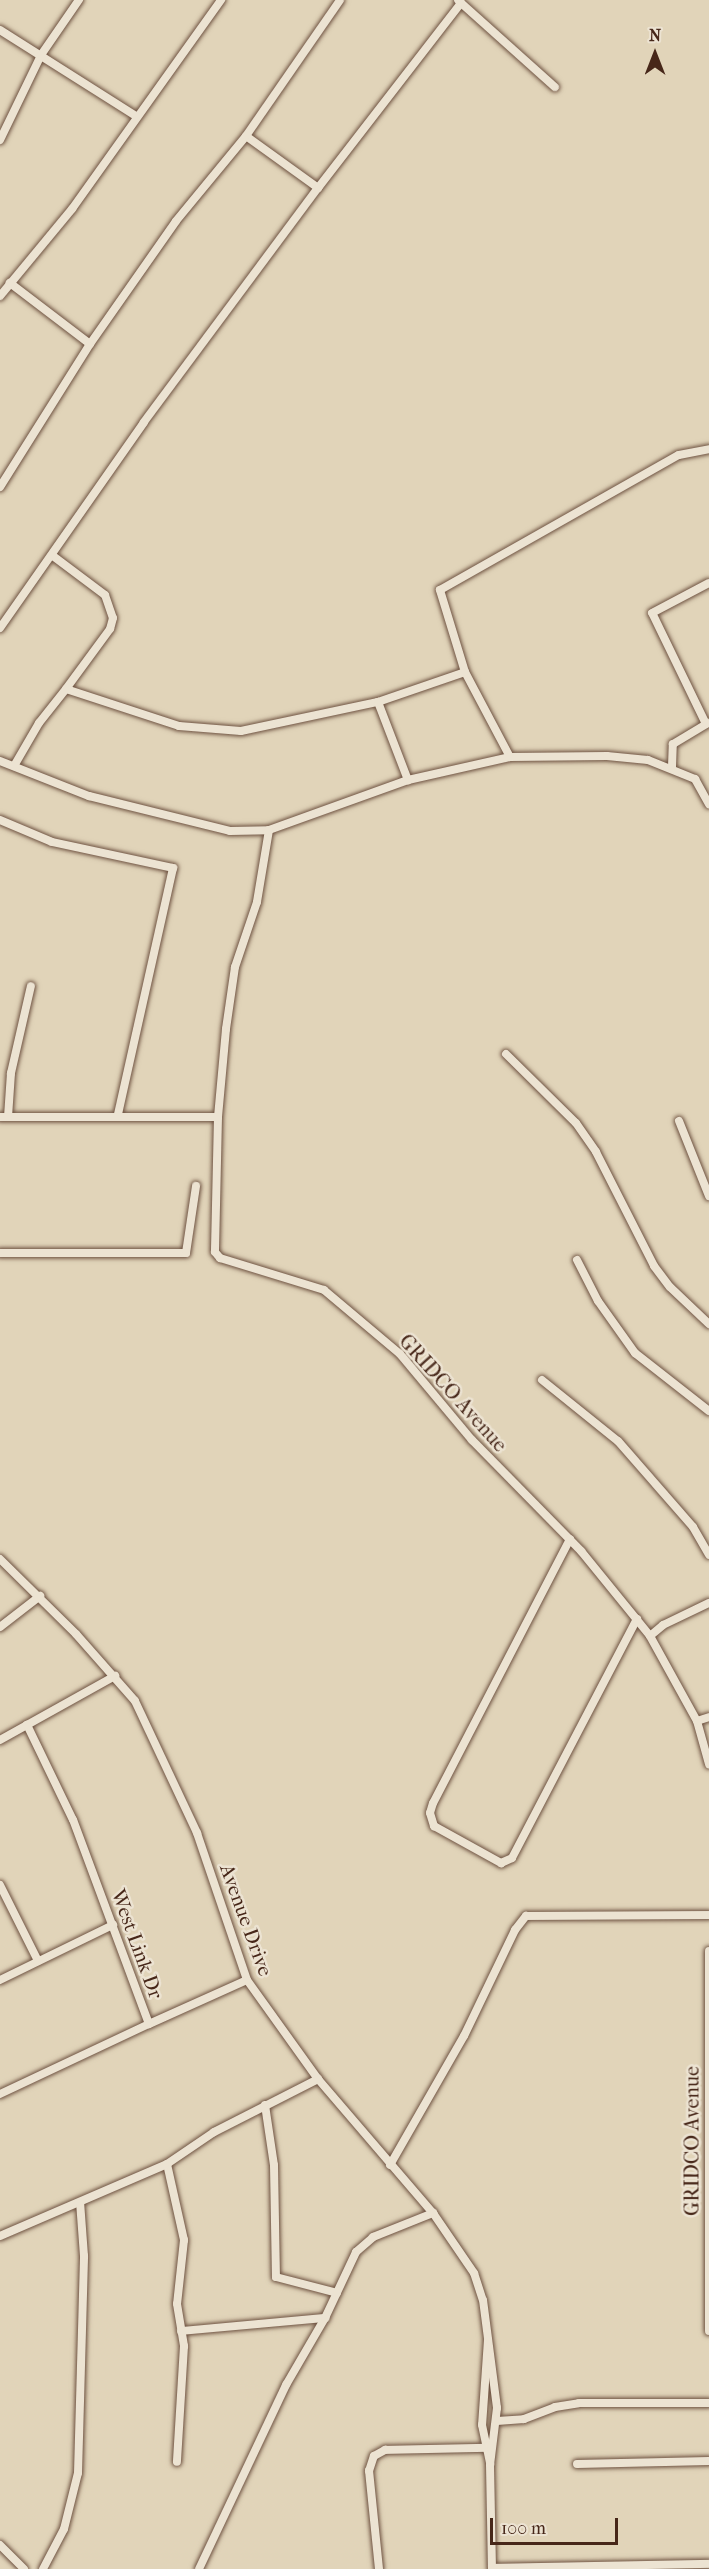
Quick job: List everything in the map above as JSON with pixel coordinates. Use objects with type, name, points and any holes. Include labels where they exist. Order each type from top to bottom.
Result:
[{"type":"street","points":[[0,140],[41,55],[79,0]]},
{"type":"street","points":[[0,296],[72,209],[136,116],[221,0]]},
{"type":"street","points":[[0,487],[90,344],[176,221],[246,136],[340,0]]},
{"type":"street","points":[[0,628],[53,556],[144,422],[460,1],[555,87]]},
{"type":"street","points":[[0,30],[136,116]]},
{"type":"street","points":[[246,136],[318,188]]},
{"type":"street","points":[[10,283],[90,344]]},
{"type":"street","points":[[510,757],[465,672],[449,631],[440,590],[679,455],[709,449]]},
{"type":"street","points":[[14,766],[39,723],[110,629],[113,618],[105,595],[53,556]]},
{"type":"street","points":[[672,767],[673,744],[708,723],[652,613],[709,583]]},
{"type":"street","points":[[66,689],[142,717],[216,732],[241,731],[378,702],[465,672]]},
{"type":"street","points":[[378,702],[408,780]]},
{"type":"street","points":[[0,761],[89,796],[231,831],[268,830],[408,780],[510,757],[607,756],[648,759],[672,767],[694,779],[709,804]]},
{"type":"street","points":[[0,820],[52,842],[173,868],[118,1115]]},
{"type":"street","name":"GRIDCO Avenue","points":[[268,830],[258,902],[235,967],[218,1116],[215,1245],[220,1258],[324,1290],[400,1354],[472,1440],[570,1539],[650,1636],[697,1721],[709,1764]]},
{"type":"street","points":[[31,986],[11,1073],[4,1117],[218,1116]]},
{"type":"street","points":[[506,1054],[576,1123],[596,1152],[654,1266],[669,1287],[709,1324]]},
{"type":"street","points":[[679,1121],[709,1196]]},
{"type":"street","points":[[0,1253],[186,1253],[196,1186]]},
{"type":"street","points":[[577,1260],[598,1301],[635,1353],[709,1411]]},
{"type":"street","points":[[542,1380],[618,1442],[693,1527],[708,1548]]},
{"type":"street","points":[[570,1539],[433,1803],[429,1813],[434,1826],[501,1863],[512,1858],[637,1619]]},
{"type":"street","name":"Avenue Drive","points":[[0,1559],[40,1596],[115,1676],[135,1701],[169,1767],[197,1833],[247,1980],[318,2079],[433,2213],[474,2273],[483,2300],[488,2338]]},
{"type":"street","points":[[0,1627],[40,1596]]},
{"type":"street","points":[[650,1636],[663,1625],[709,1603]]},
{"type":"street","points":[[0,1740],[115,1676]]},
{"type":"street","points":[[697,1721],[709,1717]]},
{"type":"street","name":"West Link Dr","points":[[0,2094],[149,2024],[73,1820],[27,1725]]},
{"type":"street","points":[[0,1885],[38,1961]]},
{"type":"street","points":[[390,2165],[464,2036],[515,1930],[526,1916],[709,1915]]},
{"type":"street","points":[[0,1980],[113,1925]]},
{"type":"street","name":"GRIDCO Avenue","points":[[709,1951],[709,2331]]},
{"type":"street","points":[[149,2024],[247,1980]]},
{"type":"street","points":[[0,2236],[167,2164],[214,2132],[318,2079]]},
{"type":"street","points":[[265,2105],[274,2165],[276,2277],[337,2292]]},
{"type":"street","points":[[167,2164],[184,2233],[177,2304],[182,2331],[183,2376],[177,2462]]},
{"type":"street","points":[[44,2569],[64,2529],[78,2473],[84,2256],[80,2202]]},
{"type":"street","points":[[199,2569],[286,2385],[325,2318],[356,2252],[364,2242],[433,2213]]},
{"type":"street","points":[[182,2331],[325,2318]]},
{"type":"street","points":[[488,2338],[494,2364],[497,2421],[490,2465],[492,2569],[709,2564]]},
{"type":"street","points":[[488,2338],[483,2375],[484,2448],[490,2465]]},
{"type":"street","points":[[497,2421],[525,2419],[555,2407],[579,2403],[709,2403]]},
{"type":"street","points":[[379,2569],[369,2471],[374,2456],[385,2450],[484,2448]]},
{"type":"street","points":[[578,2464],[709,2461]]},
{"type":"street","points":[[0,2545],[24,2569]]}]
